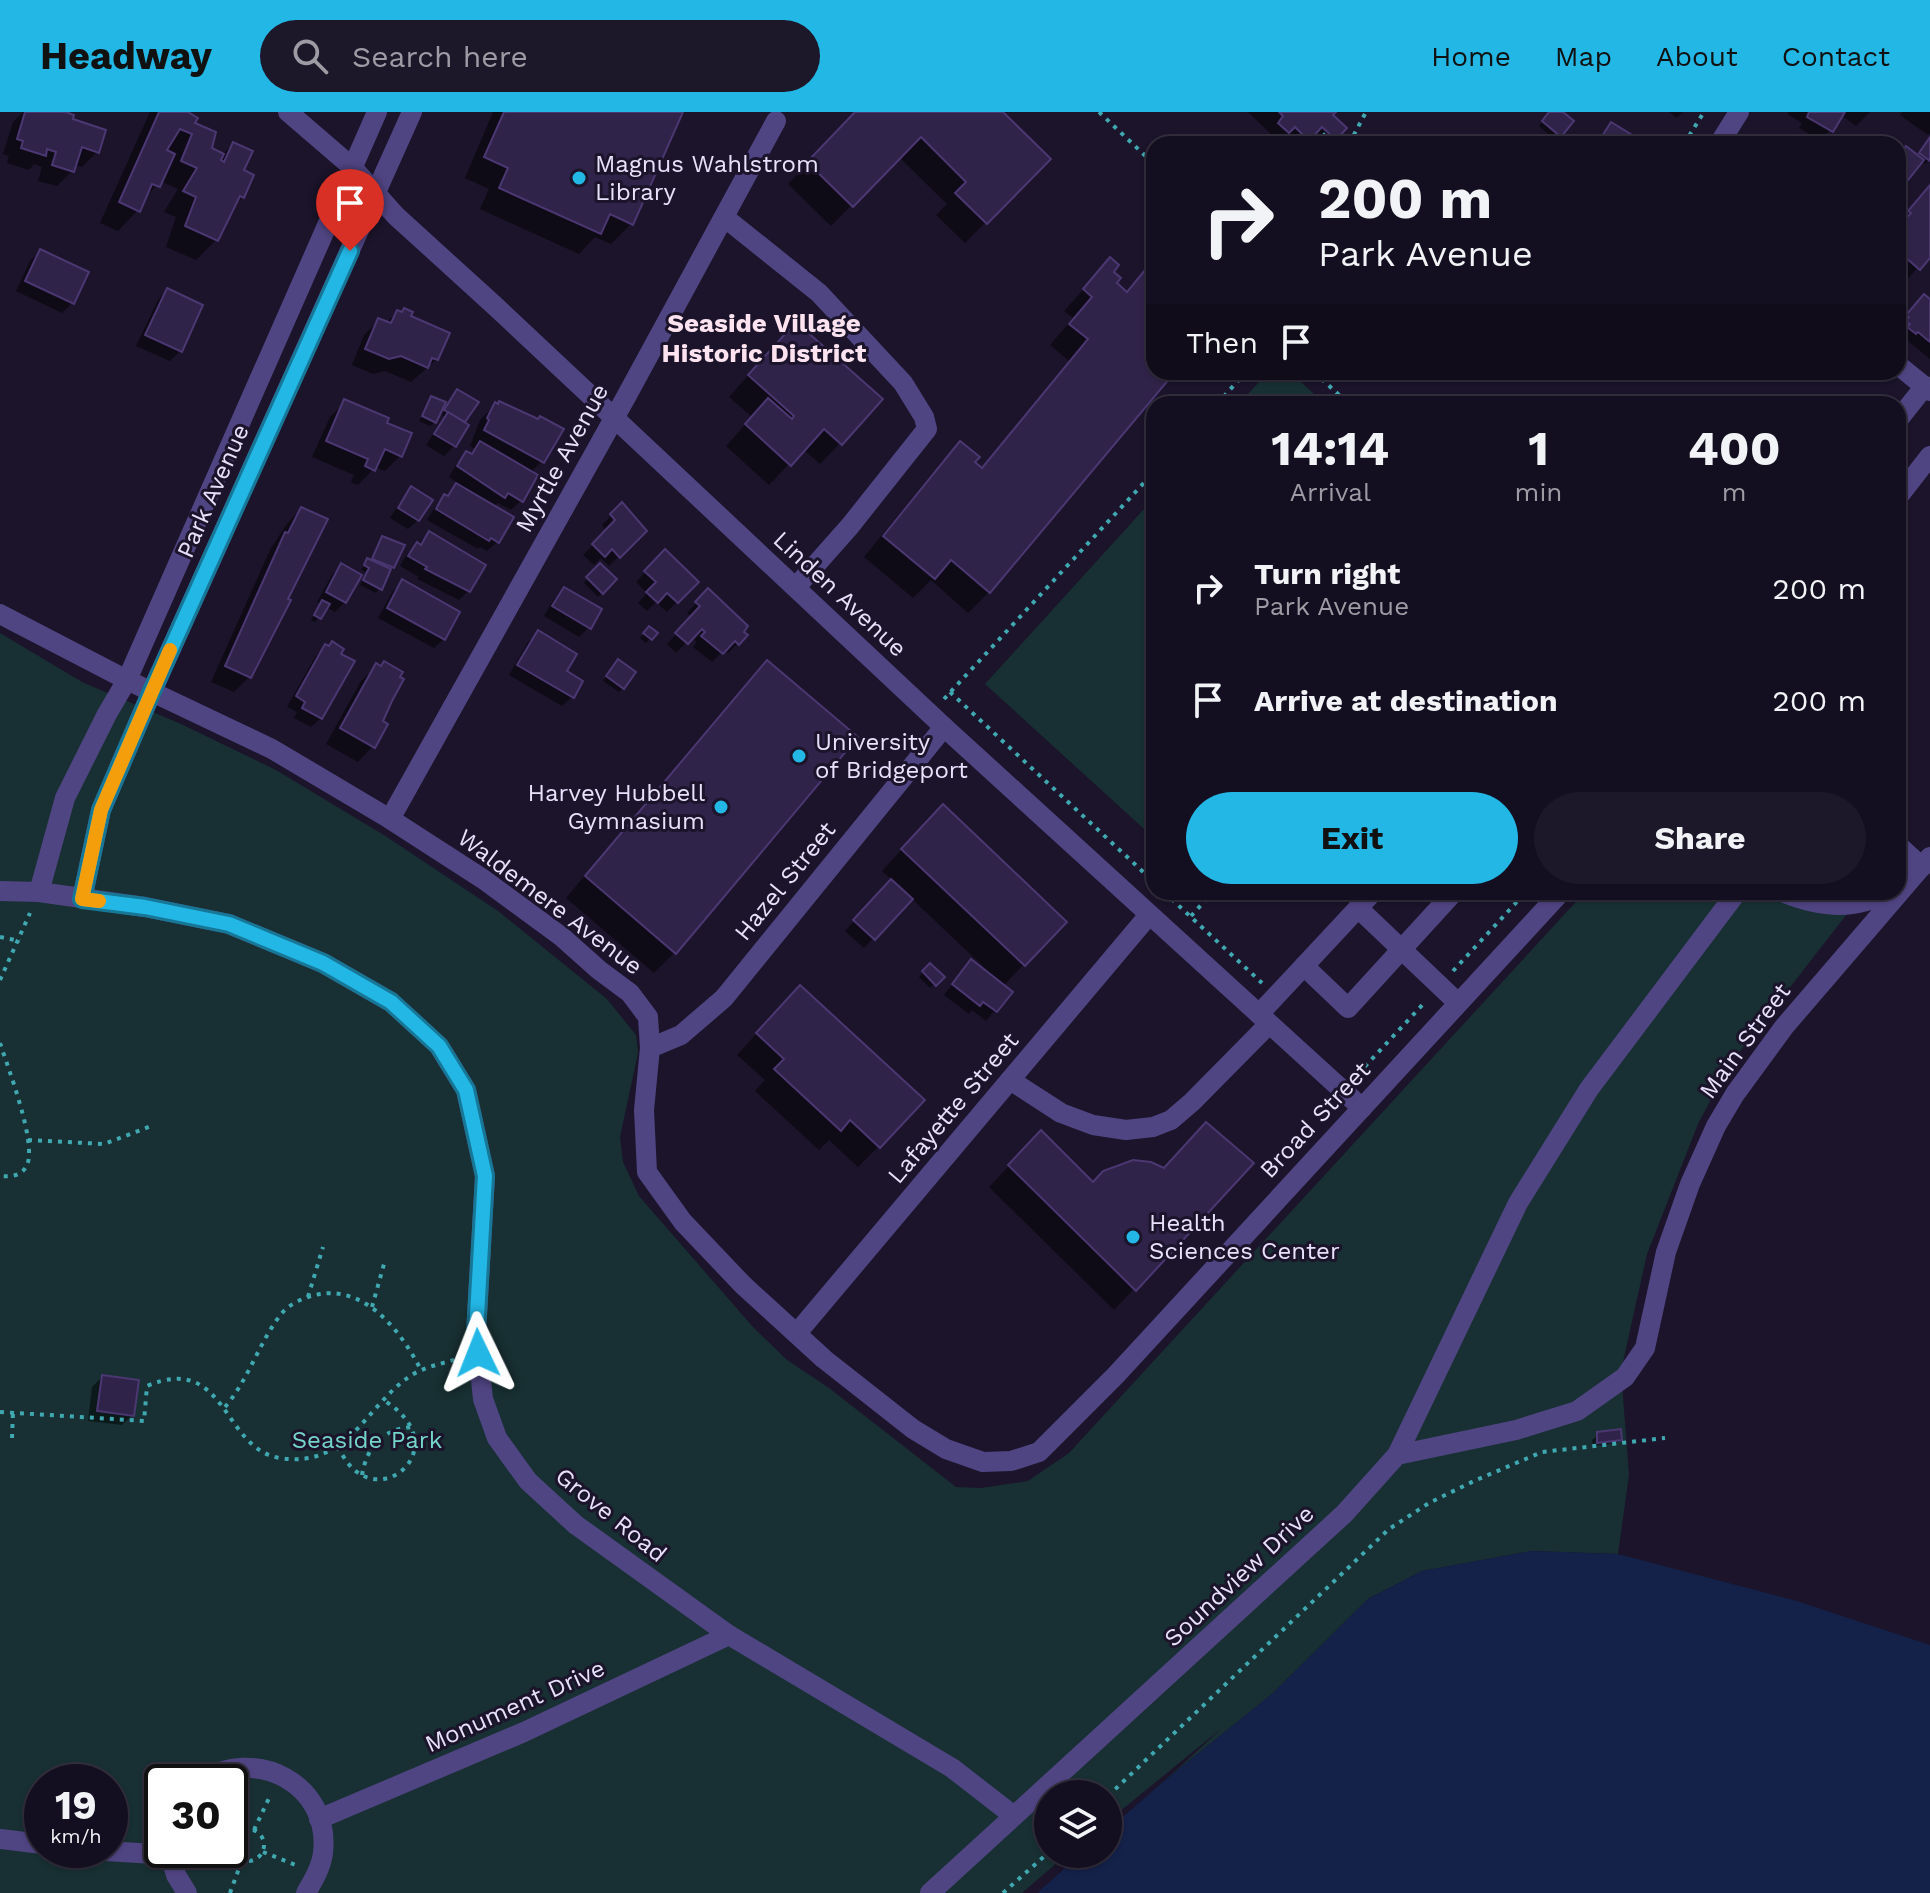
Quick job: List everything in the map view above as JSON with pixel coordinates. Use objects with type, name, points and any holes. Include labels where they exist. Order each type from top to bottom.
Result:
[{"type":"street","name":"Linden Avenue","points":[[288,112],[352,167],[396,216],[944,727],[1362,1108]]},
{"type":"street","name":"Park Avenue","points":[[33,892],[65,798],[127,680],[377,112]]},
{"type":"street","name":"Park Avenue","points":[[82,899],[101,810],[412,112]]},
{"type":"street","points":[[1724,136],[1739,112]]},
{"type":"street","name":"Myrtle Avenue","points":[[390,819],[776,121]]},
{"type":"street","points":[[724,217],[819,293],[903,383],[924,417],[927,429],[850,526],[796,587]]},
{"type":"street","points":[[1906,371],[1927,388],[1906,411]]},
{"type":"street","points":[[1906,487],[1930,456]]},
{"type":"street","name":"Waldemere Avenue","points":[[0,614],[127,680],[272,749],[483,879],[562,937],[630,993],[648,1017],[650,1048],[644,1110],[647,1172],[683,1222],[743,1285],[824,1359],[913,1429],[946,1449],[983,1462],[1011,1461],[1039,1452]]},
{"type":"street","name":"Hazel Street","points":[[650,1048],[681,1035],[724,998],[944,727]]},
{"type":"street","points":[[1906,850],[1926,862],[1906,878]]},
{"type":"street","name":"Main Street","points":[[1906,885],[1926,862]]},
{"type":"street","name":"Grove Road","points":[[0,891],[33,892],[145,907],[229,924],[323,963],[391,1002],[439,1046],[466,1090],[485,1176],[476,1333],[483,1399],[497,1438],[528,1481],[576,1525],[729,1635],[952,1768],[1014,1816]]},
{"type":"street","points":[[1010,1080],[1061,1113],[1093,1125],[1126,1130],[1153,1127],[1171,1120],[1192,1102],[1264,1019],[1304,966],[1366,900]]},
{"type":"street","points":[[1304,966],[1348,1008],[1447,900]]},
{"type":"street","name":"Broad Street","points":[[1039,1452],[1116,1375],[1554,900]]},
{"type":"street","name":"Soundview Drive","points":[[930,1893],[1344,1514],[1397,1455],[1518,1203],[1589,1089],[1731,900]]},
{"type":"street","points":[[1803,900],[1854,905],[1872,900]]},
{"type":"street","name":"Main Street","points":[[1397,1455],[1516,1430],[1577,1411],[1625,1377],[1645,1348],[1666,1252],[1690,1184],[1716,1126],[1735,1094],[1784,1027],[1893,900]]},
{"type":"street","points":[[1358,908],[1458,1003]]},
{"type":"street","name":"Lafayette Street","points":[[797,1333],[1149,915]]},
{"type":"street","name":"Monument Drive","points":[[319,1819],[524,1732],[729,1635]]},
{"type":"street","points":[[248,1767],[280,1774],[304,1793],[319,1819],[323,1855],[306,1893]]},
{"type":"street","points":[[0,1839],[24,1842]]},
{"type":"street","points":[[174,1868],[187,1893]]},
{"type":"path","points":[[1099,112],[1146,156]]},
{"type":"path","points":[[1353,136],[1366,112]]},
{"type":"path","points":[[1689,136],[1704,112]]},
{"type":"path","points":[[1323,136],[1327,132]]},
{"type":"path","points":[[1224,396],[1239,380]]},
{"type":"path","points":[[1323,380],[1340,396]]},
{"type":"path","points":[[1146,481],[950,692],[1146,875]]},
{"type":"path","points":[[0,980],[31,912],[33,892]]},
{"type":"path","points":[[1191,916],[1206,900]]},
{"type":"path","points":[[0,937],[20,941]]},
{"type":"path","points":[[0,1043],[28,1140],[27,1167],[18,1175],[0,1176]]},
{"type":"path","points":[[28,1140],[104,1144],[154,1125]]},
{"type":"path","points":[[308,1297],[323,1247]]},
{"type":"path","points":[[372,1307],[384,1264]]},
{"type":"path","points":[[225,1407],[237,1393],[283,1313],[318,1294],[336,1294],[372,1307],[401,1335],[421,1370]]},
{"type":"path","points":[[0,1412],[144,1421],[147,1386],[173,1378],[202,1387],[225,1407],[248,1441],[261,1452],[294,1460],[337,1447],[354,1434],[399,1385],[421,1370],[478,1353]]},
{"type":"path","points":[[337,1447],[348,1463],[362,1475],[392,1478],[400,1472],[413,1456],[416,1437],[402,1413],[385,1401]]},
{"type":"path","points":[[12,1438],[13,1412]]},
{"type":"path","points":[[362,1475],[373,1444],[391,1432],[412,1427]]},
{"type":"path","points":[[1122,1783],[1389,1529],[1429,1503],[1542,1452],[1665,1438]]},
{"type":"path","points":[[254,1830],[280,1774]]},
{"type":"path","points":[[248,1829],[254,1830],[264,1841],[263,1852],[257,1859],[248,1860]]},
{"type":"path","points":[[263,1852],[317,1874]]},
{"type":"path","points":[[1003,1893],[1034,1865]]},
{"type":"path","points":[[230,1893],[239,1868]]},
{"type":"green space","points":[[1261,380],[1299,380],[1316,396],[1246,396]]},
{"type":"green space","points":[[1146,507],[1146,831],[985,684]]},
{"type":"green space","name":"Seaside Park","points":[[0,633],[82,682],[181,724],[276,770],[387,837],[498,911],[607,999],[636,1035],[638,1053],[620,1137],[623,1162],[639,1196],[752,1326],[787,1360],[829,1388],[956,1487],[981,1488],[1028,1481],[1069,1453],[1578,900],[1858,900],[1728,1067],[1698,1124],[1647,1254],[1621,1371],[1629,1475],[1618,1554],[1532,1551],[1422,1571],[1368,1599],[1272,1694],[1122,1815],[1122,1780],[1034,1780],[1034,1868],[1056,1868],[1026,1893],[0,1893]]},
{"type":"water","points":[[1532,1551],[1618,1554],[1797,1601],[1930,1645],[1930,1893],[1026,1893],[1056,1868],[1122,1868],[1122,1815],[1272,1694],[1368,1599],[1422,1571]]},
{"type":"pier","points":[[1222,1728],[1122,1818],[1122,1810]]},
{"type":"pier","points":[[1051,1868],[1065,1868],[1037,1893],[1022,1893]]},
{"type":"building","points":[[25,112],[66,112],[74,115],[73,119],[106,130],[99,153],[82,147],[74,172],[52,165],[56,152],[47,149],[46,156],[21,148],[23,141],[17,139]]},
{"type":"building","points":[[159,112],[188,112],[198,118],[195,123],[216,132],[212,148],[224,154],[221,160],[224,162],[233,142],[253,151],[244,170],[254,175],[218,241],[185,226],[196,197],[183,191],[197,168],[181,161],[192,134],[180,129],[167,150],[175,154],[160,187],[152,184],[140,212],[119,202]]},
{"type":"building","name":"Magnus Wahlstrom Library","points":[[504,112],[683,112],[633,225],[610,214],[601,234],[499,188],[508,168],[484,157]]},
{"type":"building","points":[[855,112],[1003,112],[1051,159],[987,224],[955,193],[966,182],[921,137],[853,207],[807,162]]},
{"type":"building","points":[[1279,112],[1336,112],[1333,115],[1347,128],[1340,136],[1332,136],[1322,127],[1314,136],[1304,136],[1295,127],[1289,133],[1278,123],[1283,116]]},
{"type":"building","points":[[1549,112],[1563,112],[1574,121],[1560,136],[1542,121]]},
{"type":"building","points":[[1809,112],[1845,112],[1833,132],[1807,117]]},
{"type":"building","points":[[1611,122],[1634,136],[1602,136]]},
{"type":"building","points":[[1930,137],[1930,161],[1919,153]]},
{"type":"building","points":[[1906,146],[1924,160],[1908,180],[1906,178]]},
{"type":"building","points":[[1930,185],[1930,258],[1920,270],[1906,258],[1906,219],[1911,213],[1908,211]]},
{"type":"building","points":[[40,249],[89,272],[74,304],[25,281]]},
{"type":"building","points":[[1110,257],[1119,265],[1114,272],[1121,278],[1117,283],[1127,292],[1146,269],[1146,380],[1168,380],[1155,396],[1146,396],[1146,407],[990,593],[951,560],[935,579],[883,536],[960,441],[980,457],[975,462],[982,468],[1088,339],[1069,324],[1092,297],[1083,289]]},
{"type":"building","points":[[167,288],[203,305],[182,352],[145,335]]},
{"type":"building","points":[[1924,294],[1930,299],[1930,342],[1907,327],[1910,324],[1906,321],[1909,317],[1906,315]]},
{"type":"building","points":[[404,308],[413,312],[411,316],[450,333],[438,360],[432,358],[428,368],[401,356],[389,359],[365,349],[378,318],[391,323],[397,310],[402,312]]},
{"type":"building","points":[[796,322],[883,399],[842,445],[824,429],[791,466],[745,424],[768,398],[792,419],[794,416],[748,375]]},
{"type":"building","points":[[457,389],[479,402],[465,422],[444,410]]},
{"type":"building","points":[[431,396],[446,402],[436,423],[422,416]]},
{"type":"building","points":[[344,399],[389,418],[387,423],[412,433],[402,457],[385,449],[375,471],[365,466],[368,459],[326,441]]},
{"type":"building","points":[[499,401],[538,419],[540,416],[564,429],[544,463],[484,430],[495,402],[498,404]]},
{"type":"building","points":[[448,412],[469,425],[456,447],[434,434]]},
{"type":"building","points":[[480,441],[538,475],[523,502],[508,493],[505,498],[457,466],[466,451],[472,454]]},
{"type":"building","points":[[456,483],[514,517],[499,543],[491,538],[489,541],[436,509],[444,494],[448,496]]},
{"type":"building","points":[[411,486],[433,500],[419,521],[398,508]]},
{"type":"building","points":[[622,502],[647,531],[620,558],[612,549],[605,557],[592,544],[615,520],[610,514]]},
{"type":"building","points":[[301,507],[328,519],[251,678],[225,666],[285,532],[288,533]]},
{"type":"building","points":[[429,531],[486,565],[470,592],[425,569],[427,567],[408,556],[417,542],[421,545]]},
{"type":"building","points":[[382,536],[405,545],[394,568],[372,559]]},
{"type":"building","points":[[665,549],[699,582],[678,603],[667,593],[658,603],[646,592],[656,582],[644,571]]},
{"type":"building","points":[[367,558],[391,569],[382,590],[363,580],[369,568],[364,565]]},
{"type":"building","points":[[341,563],[362,575],[346,603],[326,592]]},
{"type":"building","points":[[600,563],[617,579],[603,594],[586,577]]},
{"type":"building","points":[[402,579],[460,612],[445,640],[387,608]]},
{"type":"building","points":[[564,587],[602,609],[591,629],[552,606]]},
{"type":"building","points":[[708,588],[748,626],[744,632],[748,635],[739,645],[735,641],[723,654],[701,636],[705,632],[702,629],[688,644],[675,633],[700,606],[695,602]]},
{"type":"building","points":[[322,600],[330,604],[321,619],[314,615]]},
{"type":"building","points":[[649,626],[658,633],[652,640],[643,633]]},
{"type":"building","points":[[538,630],[577,654],[567,671],[583,681],[574,698],[517,665]]},
{"type":"building","points":[[332,641],[344,649],[341,654],[355,661],[322,719],[302,708],[305,702],[296,696],[325,644],[329,646]]},
{"type":"building","points":[[618,659],[636,672],[624,689],[606,676]]},
{"type":"building","name":"Harvey Hubbell Gymnasium","points":[[767,660],[858,737],[676,954],[585,876]]},
{"type":"building","points":[[384,661],[403,672],[400,677],[404,679],[383,721],[388,724],[375,748],[340,728],[376,663],[381,666]]},
{"type":"building","points":[[943,804],[1067,922],[1025,966],[901,849]]},
{"type":"building","points":[[891,879],[913,899],[875,940],[853,920]]},
{"type":"building","points":[[971,959],[1013,992],[997,1012],[983,1002],[980,1006],[952,984]]},
{"type":"building","points":[[930,963],[945,977],[936,986],[922,971]]},
{"type":"building","points":[[800,985],[925,1100],[880,1148],[850,1120],[841,1131],[774,1069],[784,1059],[756,1033]]},
{"type":"building","name":"Health Sciences Center","points":[[1206,1122],[1254,1163],[1136,1291],[1008,1165],[1041,1130],[1093,1182],[1103,1171],[1133,1160],[1151,1162],[1164,1168]]},
{"type":"building","points":[[102,1375],[139,1380],[134,1416],[97,1411]]},
{"type":"building","points":[[1621,1429],[1622,1440],[1597,1443],[1597,1432]]},
{"type":"slow traffic","points":[[99,901],[82,899],[101,810],[170,650]]},
{"type":"place","name":"Magnus Wahlstrom Library","points":[[579,178]]},
{"type":"place","name":"University of Bridgeport","points":[[799,756]]},
{"type":"place","name":"Harvey Hubbell Gymnasium","points":[[721,807]]},
{"type":"place","name":"Health Sciences Center","points":[[1133,1237]]},
{"type":"district","name":"Seaside Village Historic District","points":[[764,338]]},
{"type":"route","points":[[350,251],[101,810],[82,899],[145,907],[229,924],[323,963],[391,1002],[439,1046],[466,1090],[485,1176],[476,1333],[478,1353]]}]
